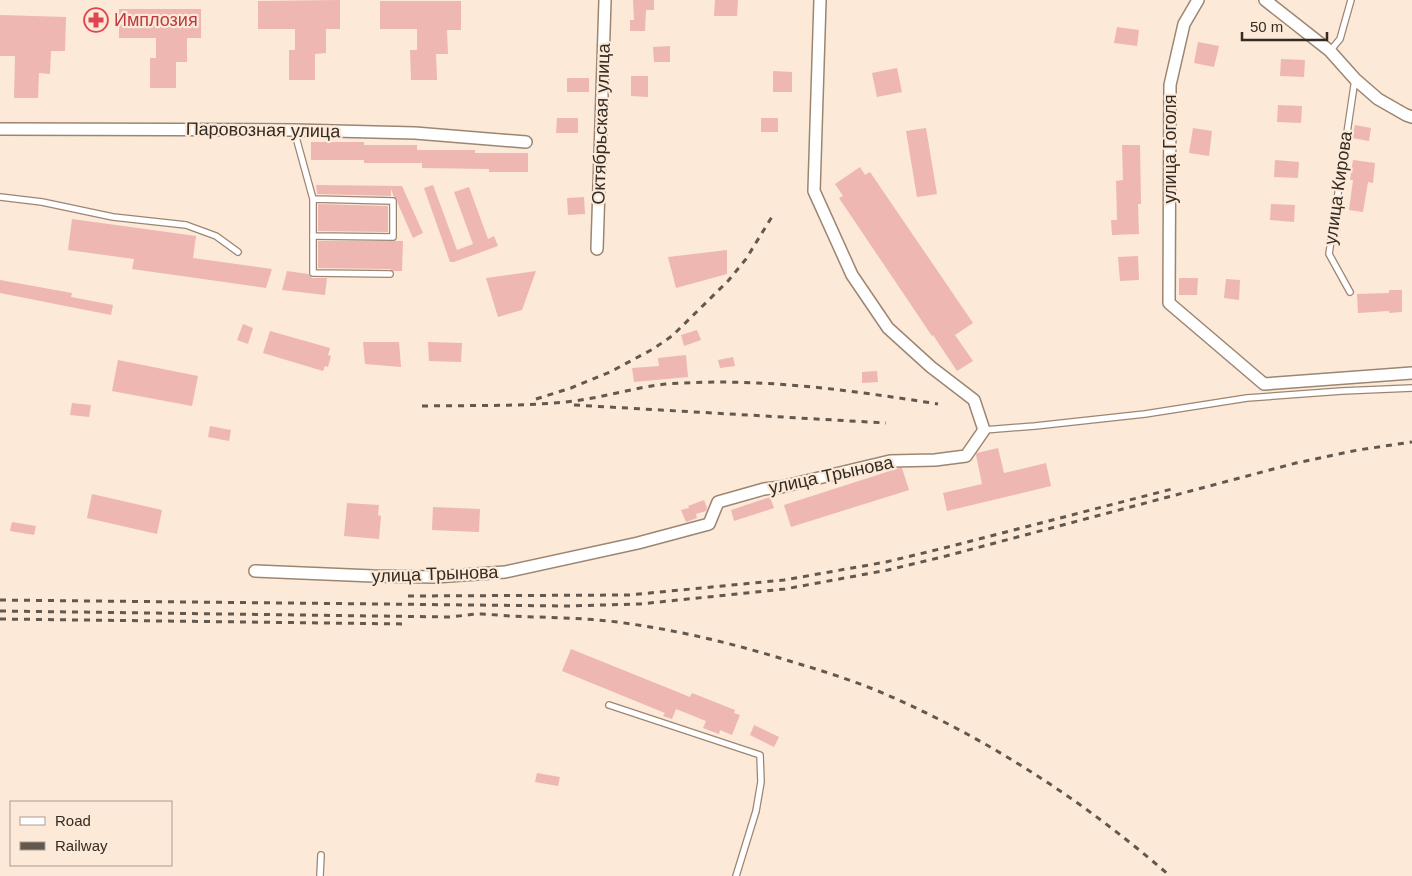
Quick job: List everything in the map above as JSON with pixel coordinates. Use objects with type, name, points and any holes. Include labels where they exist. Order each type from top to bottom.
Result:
[{"type":"street","name":"Октябрьская улица","points":[[597,248],[604,0]]},
{"type":"street","points":[[820,0],[814,191],[852,275],[888,328],[931,367],[974,400],[984,430]]},
{"type":"street","name":"улица Гоголя","points":[[1198,0],[1184,24],[1170,84],[1169,303],[1264,384],[1412,373]]},
{"type":"street","points":[[1265,0],[1330,51],[1355,79],[1378,99],[1412,117]]},
{"type":"street","name":"Паровозная улица","points":[[0,129],[294,130],[415,133],[526,142]]},
{"type":"street","name":"улица Трынова","points":[[255,571],[435,577],[505,572],[709,524],[718,502],[764,489],[781,488],[890,461],[935,460],[966,456],[984,430]]},
{"type":"lane","points":[[1330,51],[1340,39],[1351,0]]},
{"type":"lane","name":"улица Кирова","points":[[1350,292],[1329,254],[1355,79]]},
{"type":"lane","points":[[294,130],[313,200],[313,273],[390,274]]},
{"type":"lane","points":[[0,197],[42,202],[113,217],[186,225],[216,236],[238,252]]},
{"type":"lane","points":[[313,200],[393,201],[393,237],[313,236]]},
{"type":"lane","points":[[984,430],[1136,415],[1247,398],[1412,388]]},
{"type":"lane","points":[[609,705],[760,755],[761,782],[756,811],[736,876]]},
{"type":"lane","points":[[320,876],[321,855]]},
{"type":"building","points":[[340,0],[340,29],[326,29],[326,53],[315,54],[315,80],[289,80],[289,50],[295,50],[295,29],[258,29],[258,1]]},
{"type":"building","points":[[633,0],[654,0],[654,10],[646,10],[645,31],[630,31],[630,20],[634,20]]},
{"type":"building","points":[[715,0],[738,0],[737,16],[714,16]]},
{"type":"building","points":[[380,1],[461,1],[461,30],[447,30],[448,54],[436,54],[437,80],[411,80],[410,50],[417,50],[417,29],[380,29]]},
{"type":"building","points":[[119,9],[201,9],[201,38],[187,38],[187,62],[176,62],[176,88],[150,88],[150,58],[156,58],[156,38],[119,38]]},
{"type":"building","points":[[0,15],[66,17],[65,51],[51,51],[50,74],[39,73],[38,98],[14,98],[15,56],[0,56]]},
{"type":"building","points":[[1117,27],[1139,30],[1137,46],[1114,43]]},
{"type":"building","points":[[1198,42],[1219,46],[1214,67],[1194,63]]},
{"type":"building","points":[[670,46],[670,62],[654,62],[653,47]]},
{"type":"building","points":[[1281,59],[1305,60],[1304,77],[1280,76]]},
{"type":"building","points":[[897,68],[902,92],[877,97],[872,73]]},
{"type":"building","points":[[773,71],[792,72],[792,92],[773,92]]},
{"type":"building","points":[[631,76],[648,76],[648,97],[631,96]]},
{"type":"building","points":[[567,78],[589,78],[589,92],[567,92]]},
{"type":"building","points":[[1278,105],[1302,106],[1301,123],[1277,122]]},
{"type":"building","points":[[557,118],[578,118],[578,133],[556,133]]},
{"type":"building","points":[[761,118],[778,118],[778,132],[761,132]]},
{"type":"building","points":[[1355,125],[1371,128],[1369,141],[1352,138]]},
{"type":"building","points":[[926,128],[937,194],[917,197],[906,131]]},
{"type":"building","points":[[1193,128],[1212,131],[1209,156],[1189,153]]},
{"type":"building","points":[[311,142],[417,145],[417,150],[475,150],[475,153],[528,153],[528,172],[489,172],[489,169],[422,168],[422,163],[364,163],[364,160],[311,160]]},
{"type":"building","points":[[1122,145],[1140,145],[1141,204],[1138,204],[1139,234],[1112,235],[1111,220],[1117,220],[1116,181],[1123,180]]},
{"type":"building","points":[[1275,160],[1299,162],[1298,178],[1274,177]]},
{"type":"building","points":[[1353,160],[1375,163],[1373,183],[1368,182],[1363,212],[1349,210],[1353,180],[1350,180]]},
{"type":"building","points":[[860,167],[865,175],[870,172],[973,323],[955,335],[973,361],[957,371],[839,198],[843,196],[835,184]]},
{"type":"building","points":[[316,185],[402,186],[423,233],[413,238],[391,189],[391,196],[317,194]]},
{"type":"building","points":[[433,185],[457,250],[473,244],[454,192],[469,187],[488,239],[494,236],[498,246],[450,262],[424,188]]},
{"type":"building","points":[[584,197],[585,214],[568,215],[567,198]]},
{"type":"building","points":[[318,204],[388,206],[388,232],[318,231]]},
{"type":"building","points":[[1271,204],[1295,205],[1294,222],[1270,220]]},
{"type":"building","points":[[72,219],[196,236],[193,258],[272,269],[266,288],[132,269],[134,259],[68,250]]},
{"type":"building","points":[[318,241],[403,241],[402,271],[390,269],[318,268]]},
{"type":"building","points":[[727,250],[727,274],[676,288],[668,257]]},
{"type":"building","points":[[1138,256],[1139,280],[1120,281],[1118,257]]},
{"type":"building","points":[[287,271],[308,274],[312,278],[327,278],[325,295],[282,290]]},
{"type":"building","points":[[536,271],[522,310],[498,317],[486,278]]},
{"type":"building","points":[[1179,278],[1198,278],[1197,295],[1179,295]]},
{"type":"building","points":[[1226,279],[1240,280],[1239,300],[1224,298]]},
{"type":"building","points":[[0,280],[72,293],[71,297],[113,305],[111,315],[0,293]]},
{"type":"building","points":[[1389,290],[1402,290],[1402,312],[1358,313],[1357,294],[1389,293]]},
{"type":"building","points":[[243,324],[253,328],[248,344],[237,340]]},
{"type":"building","points":[[697,330],[701,340],[684,346],[681,335]]},
{"type":"building","points":[[270,331],[330,348],[328,355],[331,356],[328,367],[325,366],[323,371],[263,353]]},
{"type":"building","points":[[363,342],[399,342],[401,367],[365,364]]},
{"type":"building","points":[[428,342],[462,343],[461,362],[429,361]]},
{"type":"building","points":[[686,355],[688,377],[634,382],[632,368],[659,366],[658,358]]},
{"type":"building","points":[[733,357],[735,366],[720,368],[718,360]]},
{"type":"building","points":[[118,360],[198,376],[192,406],[112,391]]},
{"type":"building","points":[[877,371],[878,382],[862,383],[862,372]]},
{"type":"building","points":[[72,403],[91,405],[89,417],[70,415]]},
{"type":"building","points":[[210,426],[231,430],[229,441],[208,437]]},
{"type":"building","points":[[998,448],[1004,473],[1046,463],[1051,486],[947,511],[943,493],[982,484],[976,455],[977,453]]},
{"type":"building","points":[[902,468],[909,490],[791,527],[784,505]]},
{"type":"building","points":[[92,494],[162,510],[157,534],[87,518]]},
{"type":"building","points":[[770,497],[774,508],[734,521],[731,510]]},
{"type":"building","points":[[704,500],[707,508],[706,511],[696,514],[697,518],[686,522],[681,510]]},
{"type":"building","points":[[347,503],[379,505],[378,515],[381,516],[379,539],[344,536]]},
{"type":"building","points":[[433,507],[480,509],[479,532],[432,530]]},
{"type":"building","points":[[12,522],[36,526],[34,535],[10,531]]},
{"type":"building","points":[[571,649],[690,697],[692,693],[735,710],[734,713],[740,715],[732,735],[720,730],[719,734],[703,728],[706,721],[676,709],[672,719],[663,716],[665,713],[562,671]]},
{"type":"building","points":[[754,725],[779,737],[774,747],[750,735]]},
{"type":"building","points":[[537,773],[560,777],[558,786],[535,782]]},
{"type":"railway","points":[[536,399],[571,388],[610,372],[653,349],[672,336],[728,281],[746,259],[773,215]]},
{"type":"railway","points":[[422,406],[555,403],[586,399],[655,385],[701,382],[803,386],[938,404]]},
{"type":"railway","points":[[574,405],[886,423]]},
{"type":"railway","points":[[0,600],[568,606],[640,604],[785,589],[888,570],[946,556],[1296,463],[1358,450],[1412,442]]},
{"type":"railway","points":[[408,596],[629,595],[784,580],[886,562],[1172,489]]},
{"type":"railway","points":[[0,611],[450,617],[482,614],[608,621],[694,635],[847,679],[878,691],[956,728],[994,749],[1067,796],[1103,821],[1170,876]]},
{"type":"railway","points":[[0,619],[407,624]]},
{"type":"place","name":"Имплозия","points":[[96,20]]}]
